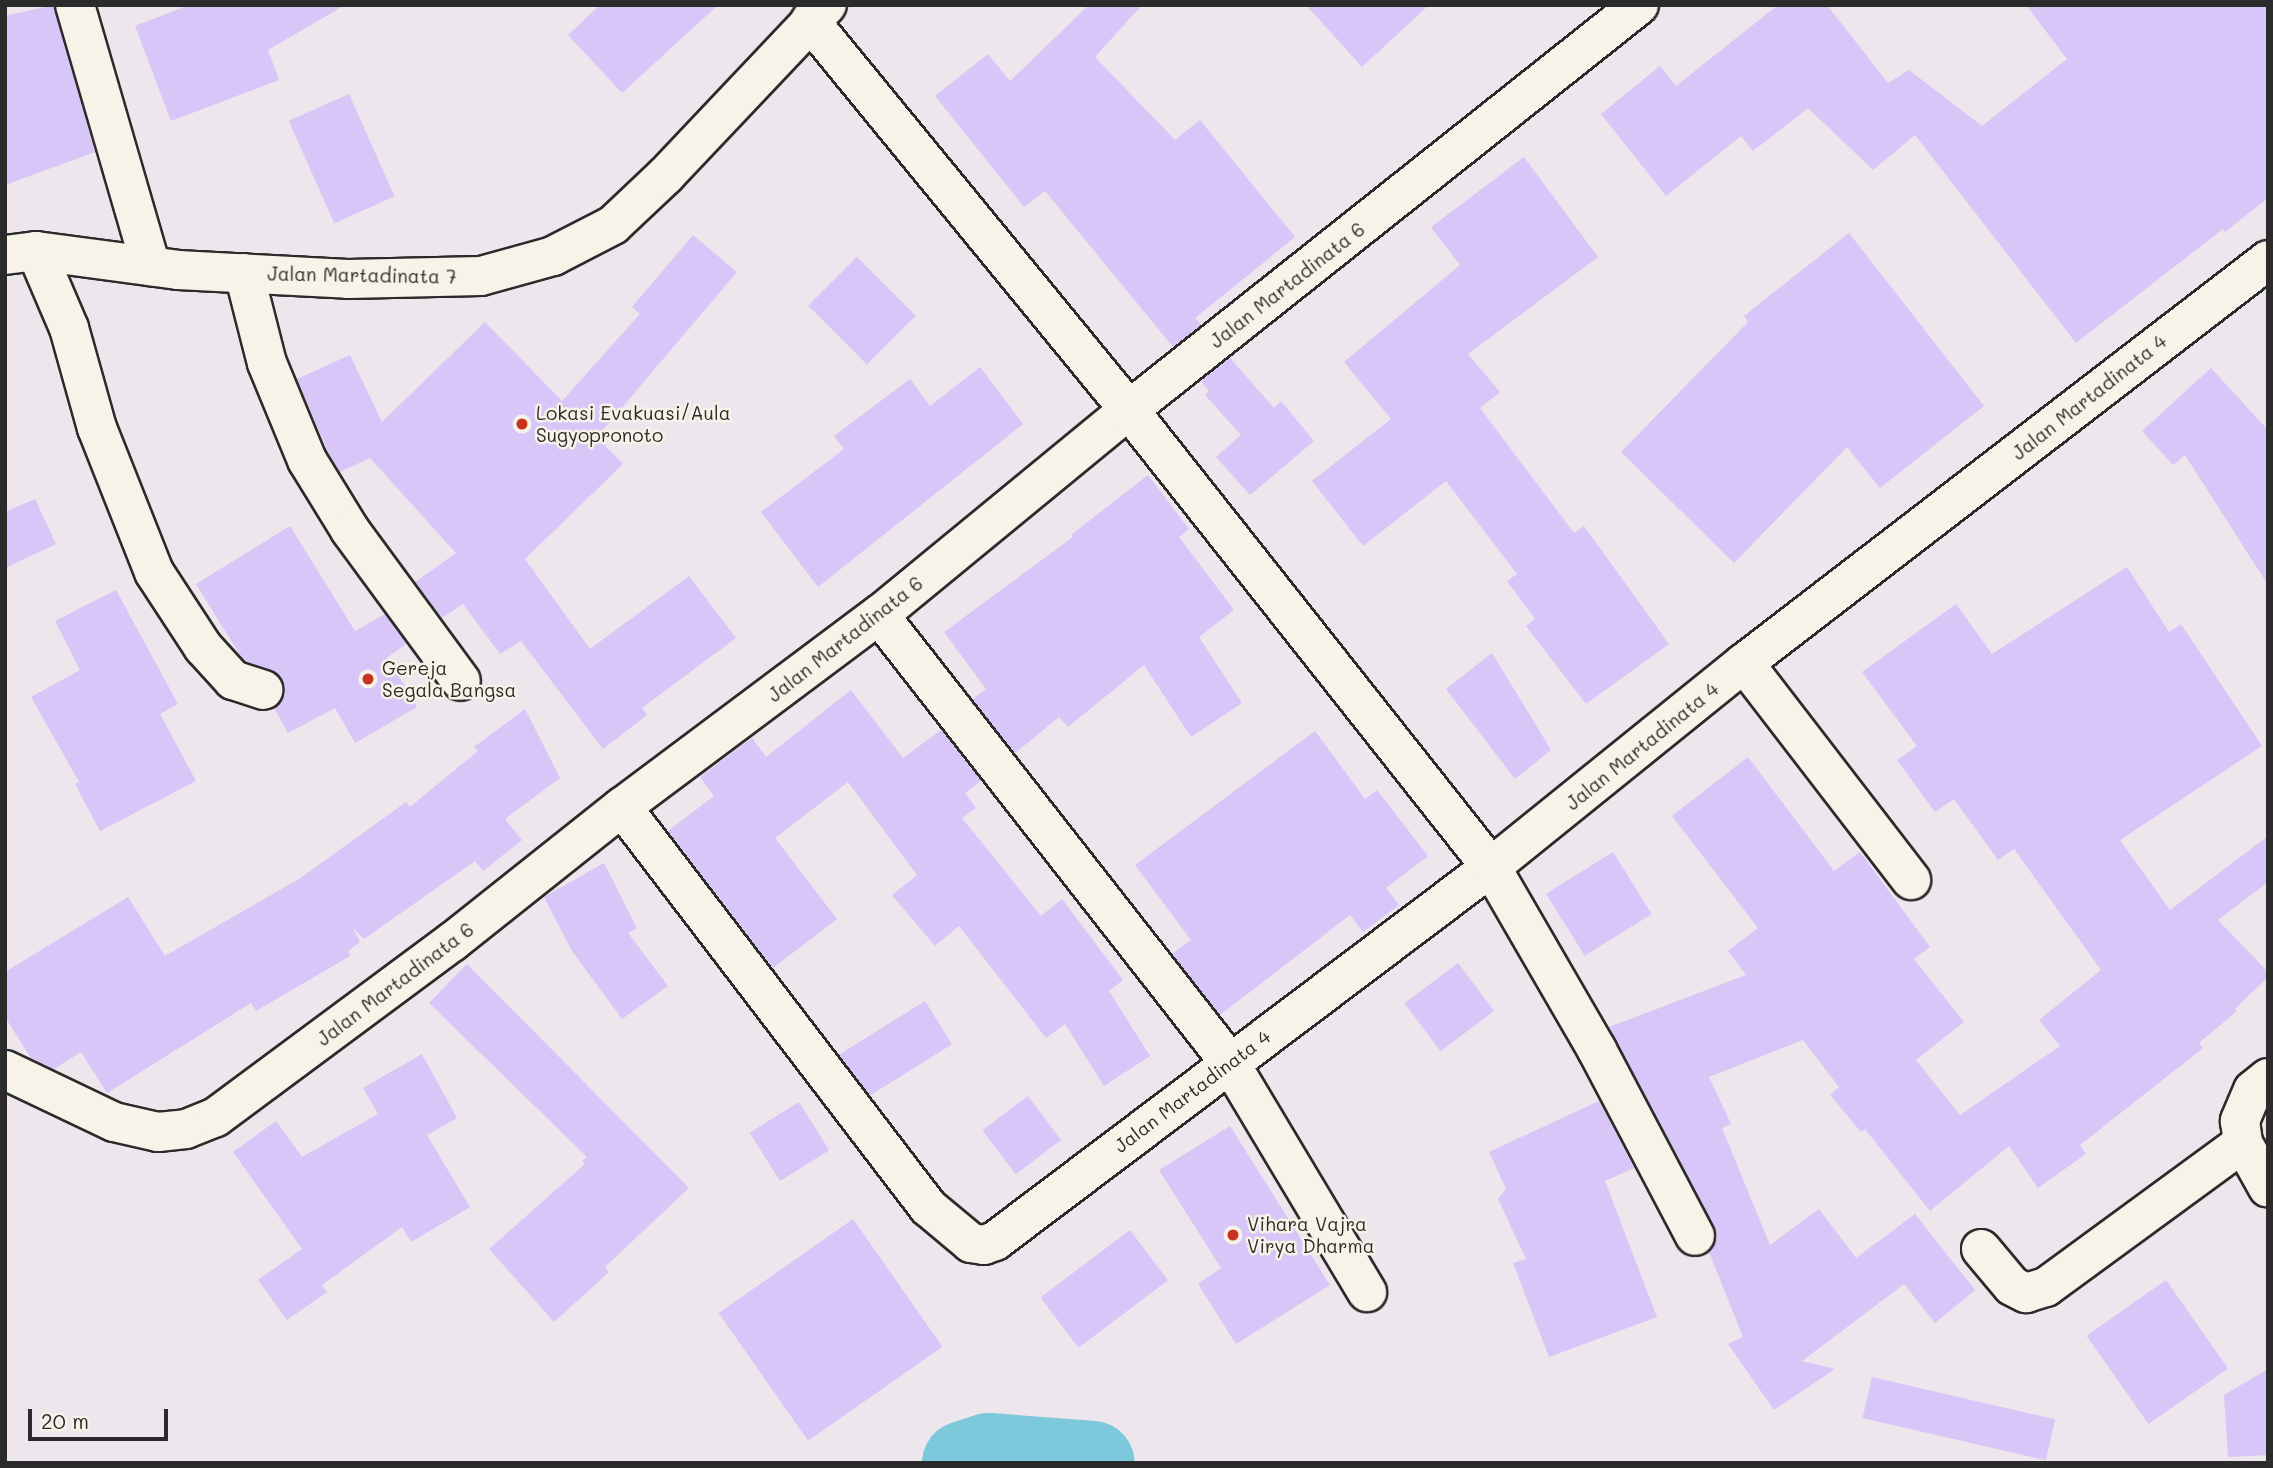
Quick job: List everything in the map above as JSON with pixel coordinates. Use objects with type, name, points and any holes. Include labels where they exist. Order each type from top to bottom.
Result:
[{"type":"street","points":[[75,5],[151,266]]},
{"type":"street","name":"Jalan Martadinata 6","points":[[5,1070],[114,1122],[158,1132],[186,1129],[216,1117],[452,942],[622,807],[879,615],[1129,410],[1639,5]]},
{"type":"street","points":[[818,13],[1491,867],[1597,1050],[1695,1236]]},
{"type":"street","name":"Jalan Martadinata 7","points":[[21,253],[151,266],[348,279],[481,276],[553,256],[613,225],[666,175],[818,13]]},
{"type":"street","points":[[21,253],[69,328],[97,428],[154,572],[203,647],[233,680],[263,690]]},
{"type":"street","name":"Jalan Martadinata 4","points":[[622,807],[928,1207],[971,1243],[985,1245],[995,1241],[1491,867],[1744,663],[2268,260]]},
{"type":"street","points":[[244,273],[267,363],[307,460],[350,530],[461,681]]},
{"type":"street","points":[[879,615],[1230,1063],[1367,1292]]},
{"type":"street","points":[[1744,663],[1911,880]]},
{"type":"street","points":[[2268,1077],[2253,1090],[2239,1121],[2243,1143],[2268,1188]]},
{"type":"street","points":[[1981,1249],[2012,1286],[2026,1293],[2046,1287],[2243,1143]]},
{"type":"building","points":[[54,5],[95,152],[5,185],[5,16]]},
{"type":"building","points":[[189,5],[345,5],[268,50],[279,80],[171,121],[135,26]]},
{"type":"building","points":[[600,5],[718,5],[622,93],[568,35]]},
{"type":"building","points":[[1089,5],[1142,5],[1095,57],[1175,140],[1200,120],[1295,237],[1195,318],[1201,325],[1173,347],[1045,191],[1024,207],[935,96],[988,54],[1010,81]]},
{"type":"building","points":[[1306,5],[1429,5],[1362,67]]},
{"type":"building","points":[[1778,5],[1827,5],[1888,83],[1909,70],[1982,126],[2067,59],[2026,5],[2268,5],[2268,198],[2225,232],[2223,229],[2076,343],[1915,135],[1873,170],[1808,108],[1753,151],[1741,136],[1666,196],[1601,114],[1660,66],[1676,86]]},
{"type":"building","points":[[349,94],[395,196],[334,223],[289,121]]},
{"type":"building","points":[[1524,157],[1598,257],[1468,354],[1500,392],[1480,408],[1574,533],[1584,526],[1669,644],[1586,704],[1526,626],[1535,619],[1507,581],[1517,574],[1446,481],[1363,546],[1312,481],[1391,419],[1344,362],[1460,265],[1431,227]]},
{"type":"building","points":[[1849,233],[1984,406],[1880,488],[1847,447],[1734,563],[1621,452],[1748,322],[1744,316]]},
{"type":"building","points":[[693,235],[737,272],[597,437],[623,464],[525,559],[590,649],[689,576],[736,638],[642,708],[647,715],[603,749],[521,641],[500,654],[463,604],[442,618],[415,582],[456,553],[370,458],[340,472],[327,450],[297,379],[350,355],[382,422],[485,322],[562,401],[640,314],[632,307]]},
{"type":"building","points":[[857,257],[916,316],[867,364],[808,306]]},
{"type":"building","points":[[1230,358],[1274,408],[1281,401],[1314,441],[1250,495],[1216,457],[1241,435],[1205,395],[1209,391],[1201,381]]},
{"type":"building","points":[[980,367],[1023,424],[818,587],[761,512],[844,449],[834,436],[910,379],[930,406]]},
{"type":"building","points":[[2211,368],[2268,430],[2268,585],[2185,455],[2173,465],[2142,431]]},
{"type":"building","points":[[1148,475],[1189,529],[1179,537],[1234,610],[1199,637],[1242,703],[1191,737],[1144,665],[1068,727],[1059,717],[1015,753],[973,699],[986,689],[944,632],[1073,537],[1071,535]]},
{"type":"building","points":[[35,499],[56,544],[5,568],[5,512]]},
{"type":"building","points":[[290,526],[355,631],[385,614],[406,644],[388,657],[417,707],[355,743],[335,708],[288,733],[274,708],[284,696],[280,676],[245,661],[196,584]]},
{"type":"building","points":[[2127,567],[2169,632],[2181,624],[2262,746],[2120,840],[2170,910],[2268,836],[2268,882],[2218,920],[2268,972],[2268,977],[2235,1009],[2237,1011],[2199,1043],[2203,1048],[2080,1145],[2086,1154],[2038,1188],[2009,1146],[1930,1211],[1865,1129],[1861,1132],[1830,1095],[1839,1087],[1803,1040],[1709,1077],[1731,1124],[1722,1128],[1770,1245],[1819,1209],[1856,1258],[1915,1214],[1975,1290],[1935,1323],[1904,1284],[1802,1361],[1835,1369],[1774,1410],[1728,1344],[1743,1337],[1709,1252],[1717,1238],[1714,1226],[1609,1027],[1746,975],[1728,951],[1758,928],[1672,816],[1748,757],[1834,871],[1860,852],[1930,947],[1914,959],[1964,1022],[1916,1060],[1960,1115],[2060,1046],[2039,1020],[2101,970],[2014,849],[1998,860],[1954,799],[1935,812],[1897,760],[1917,746],[1862,672],[1956,604],[1992,654]]},
{"type":"building","points":[[116,590],[178,704],[160,714],[196,781],[100,831],[75,784],[79,782],[31,697],[80,670],[55,621]]},
{"type":"building","points":[[1492,653],[1551,750],[1515,779],[1446,689]]},
{"type":"building","points":[[851,690],[903,758],[941,730],[981,781],[965,793],[976,808],[962,818],[1041,916],[1062,899],[1123,980],[1109,991],[1150,1056],[1104,1086],[1065,1024],[1046,1038],[959,926],[935,946],[892,895],[917,875],[848,782],[775,838],[837,919],[773,968],[668,831],[714,796],[700,777],[752,738],[766,757]]},
{"type":"building","points":[[525,709],[560,778],[505,819],[522,840],[483,871],[475,861],[364,939],[353,928],[360,942],[348,951],[350,956],[256,1011],[251,1003],[107,1093],[81,1052],[54,1069],[31,1058],[5,1017],[5,972],[128,897],[165,956],[299,879],[406,802],[410,807],[478,751],[474,747]]},
{"type":"building","points":[[1315,731],[1365,799],[1377,790],[1428,856],[1386,888],[1399,905],[1363,932],[1350,915],[1220,1015],[1172,954],[1191,940],[1135,865]]},
{"type":"building","points":[[1613,852],[1652,914],[1585,956],[1546,894]]},
{"type":"building","points":[[604,863],[637,928],[628,933],[668,986],[622,1019],[572,951],[544,897]]},
{"type":"building","points":[[1458,963],[1494,1011],[1441,1051],[1404,1003]]},
{"type":"building","points":[[467,964],[689,1188],[605,1267],[609,1272],[554,1322],[489,1249],[585,1164],[582,1161],[587,1157],[429,1003]]},
{"type":"building","points":[[925,1001],[952,1044],[866,1098],[838,1055]]},
{"type":"building","points":[[422,1054],[457,1118],[427,1135],[470,1207],[411,1242],[402,1227],[322,1285],[327,1292],[287,1320],[258,1280],[302,1249],[233,1152],[276,1121],[302,1157],[378,1114],[363,1088]]},
{"type":"building","points":[[1028,1096],[1061,1140],[1016,1174],[982,1130]]},
{"type":"building","points":[[1599,1101],[1634,1168],[1605,1181],[1657,1317],[1549,1357],[1513,1263],[1526,1259],[1498,1199],[1506,1189],[1489,1152]]},
{"type":"building","points":[[799,1102],[829,1150],[780,1181],[750,1133]]},
{"type":"building","name":"Vihara Vajra Virya Dharma","points":[[1230,1126],[1330,1285],[1236,1344],[1198,1284],[1221,1268],[1159,1170]]},
{"type":"building","points":[[853,1219],[942,1347],[808,1441],[719,1313]]},
{"type":"building","points":[[1130,1230],[1168,1280],[1078,1348],[1041,1297]]},
{"type":"building","points":[[2166,1280],[2228,1368],[2148,1424],[2087,1336]]},
{"type":"building","points":[[2268,1369],[2268,1455],[2228,1457],[2224,1395]]},
{"type":"building","points":[[1872,1377],[2055,1419],[2046,1460],[1863,1418]]},
{"type":"waterway","points":[[964,1463],[989,1455],[1093,1463]]},
{"type":"place","name":"Lokasi Evakuasi/Aula Sugyopronoto","points":[[522,424]]},
{"type":"place","name":"Gereja Segala Bangsa","points":[[368,679]]},
{"type":"place","name":"Vihara Vajra Virya Dharma","points":[[1233,1235]]}]
